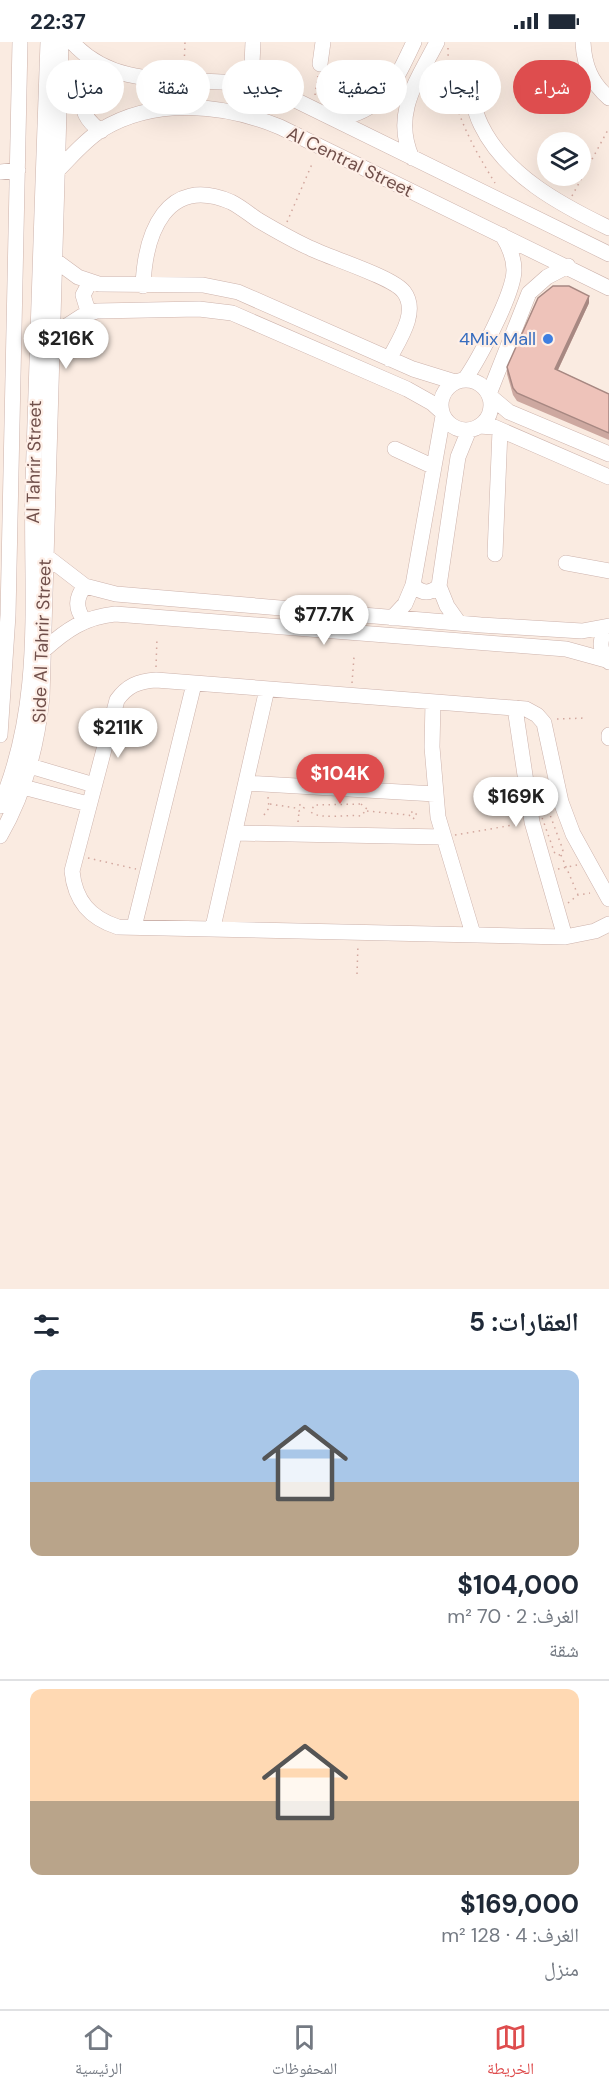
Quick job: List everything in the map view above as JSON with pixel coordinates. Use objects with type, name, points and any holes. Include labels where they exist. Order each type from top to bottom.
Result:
[{"type":"street","name":"Al Tahrir Street","points":[[0,735],[20,42]]},
{"type":"street","name":"Al Tahrir Street","points":[[0,806],[36,697],[34,614],[39,492],[38,322],[48,229],[48,42]]},
{"type":"street","name":"Side Al Tahrir Street","points":[[0,836],[23,787],[30,766],[36,697],[44,650],[46,556],[39,492],[51,336],[52,258],[48,229],[57,171],[61,42]]},
{"type":"street","name":"Al Central Street","points":[[72,42],[92,60]]},
{"type":"street","points":[[252,60],[253,42]]},
{"type":"street","points":[[321,60],[323,42]]},
{"type":"street","points":[[335,119],[362,112],[387,94],[414,42]]},
{"type":"street","points":[[412,158],[404,141],[403,122],[407,103],[437,42]]},
{"type":"street","points":[[583,42],[590,76],[597,87],[609,98]]},
{"type":"street","name":"Al Central Street","points":[[304,103],[609,254]]},
{"type":"street","name":"Al Central Street","points":[[57,171],[100,131],[139,113],[159,109],[220,110],[241,113],[280,127],[609,288]]},
{"type":"street","points":[[85,114],[91,124],[100,131]]},
{"type":"street","points":[[478,114],[481,125],[502,155],[525,177],[566,206],[602,224],[585,242]]},
{"type":"street","points":[[0,172],[18,170]]},
{"type":"street","points":[[130,309],[153,228],[161,214],[188,198],[204,196],[226,201],[282,234],[334,259],[388,279],[405,292],[410,312],[389,359]]},
{"type":"street","points":[[392,618],[405,603],[413,585],[443,414],[443,395],[460,381],[481,354],[513,283],[513,258],[502,235]]},
{"type":"street","points":[[52,258],[90,282],[136,286],[202,285],[238,292],[434,378],[476,382],[509,412],[609,454]]},
{"type":"street","points":[[459,623],[447,606],[439,586],[458,457],[474,428],[490,410],[489,395],[529,292],[547,277],[568,266]]},
{"type":"street","points":[[90,282],[83,295],[87,308],[93,312]]},
{"type":"street","points":[[51,336],[93,312],[130,309],[216,309],[232,313],[408,389],[432,403],[457,428],[501,430],[609,477]]},
{"type":"street","points":[[12,324],[38,322]]},
{"type":"street","points":[[495,554],[501,430]]},
{"type":"street","points":[[395,449],[434,467]]},
{"type":"street","points":[[421,543],[444,547]]},
{"type":"street","points":[[46,556],[85,586],[116,594],[481,625],[582,631],[609,627]]},
{"type":"street","points":[[566,562],[609,571]]},
{"type":"street","points":[[413,585],[423,592],[429,592],[439,586]]},
{"type":"street","points":[[84,620],[77,606],[85,586]]},
{"type":"street","points":[[210,621],[211,602]]},
{"type":"street","points":[[44,650],[65,631],[84,620],[115,614],[566,649],[608,663]]},
{"type":"street","points":[[480,642],[481,625]]},
{"type":"street","points":[[608,663],[601,646],[602,638],[609,627]]},
{"type":"street","points":[[608,897],[586,862],[561,802],[544,723],[526,709],[156,680],[136,683],[124,689],[117,700],[72,871],[74,887],[80,901],[90,914],[118,927],[213,927],[565,937],[595,931],[609,924]]},
{"type":"street","points":[[134,927],[195,684]]},
{"type":"street","points":[[213,927],[267,689]]},
{"type":"street","points":[[433,702],[432,747],[435,794],[443,837],[473,934]]},
{"type":"street","points":[[515,708],[532,822],[544,873],[565,937]]},
{"type":"street","points":[[30,766],[94,785]]},
{"type":"street","points":[[246,783],[435,794]]},
{"type":"street","points":[[23,787],[88,804]]},
{"type":"street","points":[[235,833],[443,837]]},
{"type":"path","points":[[184,60],[185,42]]},
{"type":"path","points":[[312,107],[316,86]]},
{"type":"path","points":[[566,206],[609,128]]},
{"type":"path","points":[[282,234],[312,164]]},
{"type":"path","points":[[156,680],[157,638]]},
{"type":"path","points":[[352,696],[354,657]]},
{"type":"path","points":[[544,723],[564,717],[586,718]]},
{"type":"path","points":[[560,855],[555,854],[549,841],[534,795],[539,790],[545,794],[546,804],[562,848],[560,855],[578,895]]},
{"type":"path","points":[[264,815],[270,804],[268,796]]},
{"type":"path","points":[[270,804],[296,808],[299,812],[304,808],[311,810]]},
{"type":"path","points":[[311,810],[314,805],[363,804],[367,810],[409,815]]},
{"type":"path","points":[[311,810],[312,815],[322,817],[344,813],[362,816],[367,810]]},
{"type":"path","points":[[443,837],[532,822]]},
{"type":"path","points":[[75,856],[148,872]]},
{"type":"path","points":[[544,873],[586,862]]},
{"type":"path","points":[[558,915],[567,903],[578,895],[591,893],[608,897]]},
{"type":"path","points":[[357,974],[358,931]]},
{"type":"building","name":"4Mix Mall","points":[[553,286],[569,286],[589,296],[555,369],[609,394],[609,433],[517,393],[513,388],[507,367],[538,298]]},
{"type":"place","name":"4Mix Mall","points":[[548,339]]}]
